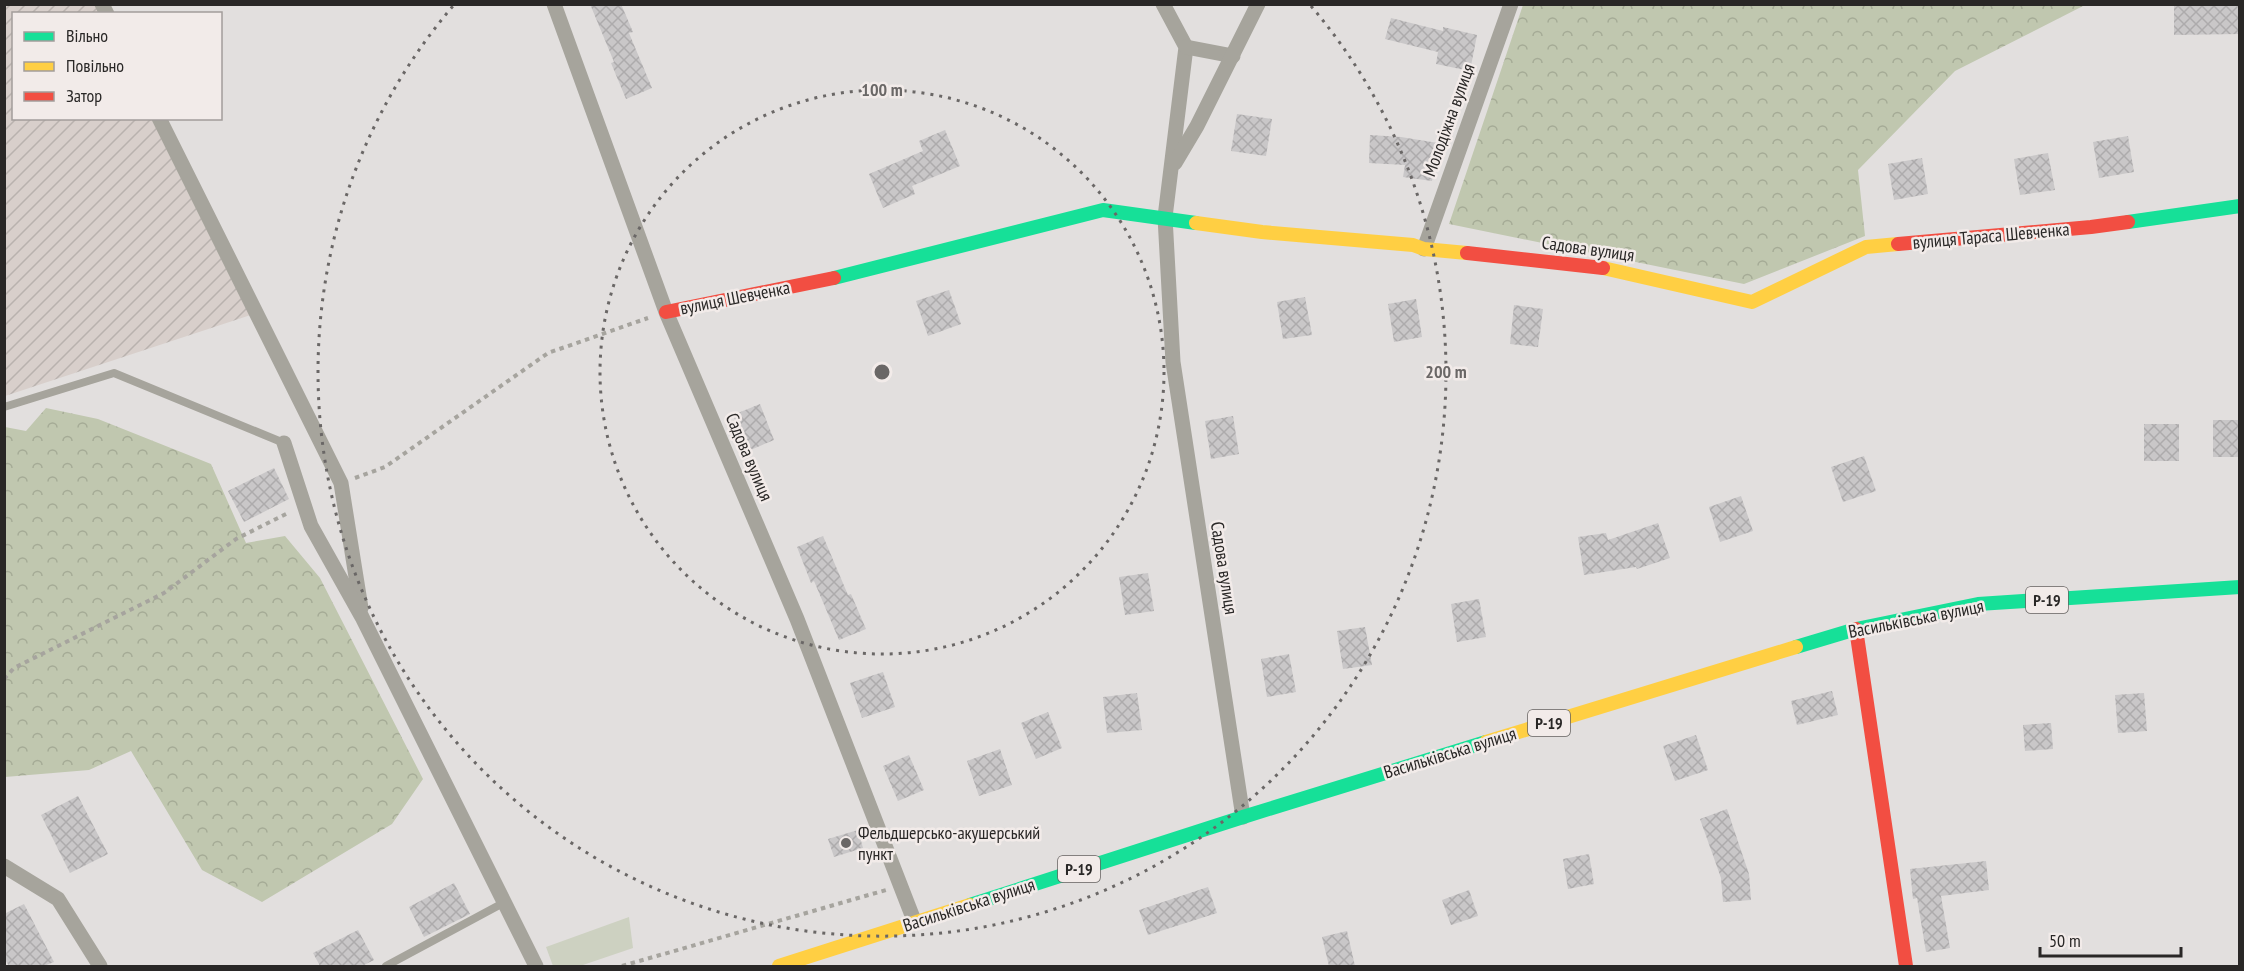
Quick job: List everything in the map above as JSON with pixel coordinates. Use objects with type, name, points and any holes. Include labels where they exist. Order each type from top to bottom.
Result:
[{"type":"street","name":"Садова вулиця","points":[[554,4],[666,312],[796,619],[915,923]]},
{"type":"street","points":[[1163,4],[1186,47],[1233,56]]},
{"type":"street","points":[[1172,168],[1197,126],[1258,4]]},
{"type":"street","name":"Молодіжна вулиця","points":[[1424,249],[1511,4]]},
{"type":"street","name":"Садова вулиця","points":[[1186,47],[1165,217],[1173,362],[1243,817]]},
{"type":"street","points":[[160,120],[341,483],[362,617]]},
{"type":"street","name":"вулиця Тараса Шевченка","points":[[1752,302],[1866,247],[2091,227],[2240,206]]},
{"type":"street","name":"вулиця Шевченка","points":[[666,312],[810,284],[1103,210],[1165,217]]},
{"type":"street","name":"Садова вулиця","points":[[1165,217],[1262,232],[1413,245],[1424,249],[1606,268],[1752,302]]},
{"type":"street","points":[[284,443],[311,526],[362,617],[536,966]]},
{"type":"street","name":"Васильківська вулиця","points":[[779,966],[1243,817],[1856,629],[1978,604],[2240,588]]},
{"type":"street","points":[[1856,629],[1906,966]]},
{"type":"street","points":[[4,866],[58,898],[100,966]]},
{"type":"lane","points":[[4,406],[114,373],[284,443]]},
{"type":"lane","points":[[386,966],[505,902]]},
{"type":"path","name":"вулиця Шевченка","points":[[341,483],[385,467],[548,353],[666,312]]},
{"type":"path","points":[[4,679],[14,668],[164,593],[236,539],[304,504]]},
{"type":"path","points":[[622,966],[901,886]]},
{"type":"shaded area","points":[[4,5],[102,5],[106,12],[12,12],[12,120],[160,120],[257,313],[5,396]]},
{"type":"green space","points":[[1523,5],[2085,5],[1955,71],[1858,170],[1865,236],[1744,284],[1449,224]]},
{"type":"green space","points":[[46,408],[98,419],[211,464],[246,543],[285,536],[320,578],[423,779],[392,824],[262,902],[202,870],[131,751],[89,770],[5,777],[5,427],[26,431]]},
{"type":"green space","points":[[629,917],[633,948],[580,966],[553,966],[546,947]]},
{"type":"building","points":[[590,4],[621,4],[633,32],[629,33],[652,88],[626,99],[611,63],[614,62]]},
{"type":"building","points":[[2240,5],[2240,34],[2174,35],[2174,6]]},
{"type":"building","points":[[1391,18],[1443,31],[1443,27],[1477,35],[1470,71],[1436,64],[1438,52],[1385,39]]},
{"type":"building","points":[[1237,114],[1272,119],[1266,156],[1231,151]]},
{"type":"building","points":[[945,130],[960,166],[912,186],[915,194],[883,208],[869,174],[923,151],[919,141]]},
{"type":"building","points":[[1370,135],[1438,143],[1432,181],[1403,177],[1405,165],[1369,163]]},
{"type":"building","points":[[2128,136],[2134,172],[2099,178],[2093,142]]},
{"type":"building","points":[[2048,153],[2055,190],[2020,195],[2014,159]]},
{"type":"building","points":[[1922,158],[1928,194],[1894,200],[1888,164]]},
{"type":"building","points":[[949,290],[961,324],[928,336],[916,301]]},
{"type":"building","points":[[1305,297],[1312,335],[1283,339],[1277,302]]},
{"type":"building","points":[[1416,299],[1422,337],[1394,342],[1388,304]]},
{"type":"building","points":[[1514,305],[1543,309],[1538,347],[1510,344]]},
{"type":"building","points":[[760,404],[774,440],[748,451],[733,415]]},
{"type":"building","points":[[1233,416],[1239,454],[1211,459],[1205,421]]},
{"type":"building","points":[[2213,420],[2240,420],[2240,457],[2213,457]]},
{"type":"building","points":[[2144,424],[2179,424],[2179,461],[2144,461]]},
{"type":"building","points":[[1864,456],[1876,491],[1843,502],[1831,467]]},
{"type":"building","points":[[274,468],[289,499],[244,522],[228,491]]},
{"type":"building","points":[[1741,496],[1753,531],[1720,542],[1709,507]]},
{"type":"building","points":[[1658,523],[1670,558],[1637,569],[1636,567],[1584,575],[1578,537],[1606,533],[1608,540]]},
{"type":"building","points":[[823,536],[848,595],[851,594],[866,629],[839,640],[814,581],[811,583],[797,547]]},
{"type":"building","points":[[1148,573],[1154,611],[1125,615],[1119,577]]},
{"type":"building","points":[[1479,599],[1486,637],[1457,642],[1451,604]]},
{"type":"building","points":[[1365,627],[1372,665],[1343,669],[1337,631]]},
{"type":"building","points":[[1289,654],[1296,692],[1267,697],[1261,659]]},
{"type":"building","points":[[883,672],[895,707],[862,718],[850,683]]},
{"type":"building","points":[[1832,691],[1838,715],[1797,725],[1791,701]]},
{"type":"building","points":[[1137,693],[1142,730],[1107,733],[1103,697]]},
{"type":"building","points":[[2144,693],[2147,731],[2118,733],[2115,695]]},
{"type":"building","points":[[1048,712],[1062,748],[1036,759],[1021,723]]},
{"type":"building","points":[[2051,723],[2053,749],[2025,751],[2023,725]]},
{"type":"building","points":[[1696,735],[1708,770],[1675,781],[1663,746]]},
{"type":"building","points":[[1000,749],[1012,785],[979,796],[967,761]]},
{"type":"building","points":[[909,755],[924,790],[898,801],[883,766]]},
{"type":"building","points":[[78,796],[108,854],[70,873],[41,815]]},
{"type":"building","points":[[1727,809],[1749,874],[1751,900],[1723,902],[1721,878],[1700,819]]},
{"type":"building","name":"Фельдшерсько-акушерський пункт","points":[[858,830],[863,848],[834,857],[828,839]]},
{"type":"building","points":[[1589,854],[1594,884],[1568,889],[1563,859]]},
{"type":"building","points":[[1986,861],[1989,890],[1941,896],[1950,948],[1926,952],[1917,898],[1913,899],[1910,869]]},
{"type":"building","points":[[454,883],[470,914],[424,937],[409,907]]},
{"type":"building","points":[[1208,887],[1217,913],[1148,935],[1139,910]]},
{"type":"building","points":[[1469,890],[1478,916],[1451,925],[1442,900]]},
{"type":"building","points":[[24,904],[54,962],[44,966],[9,966],[4,958],[4,914]]},
{"type":"building","points":[[358,930],[374,960],[362,966],[320,966],[313,953]]},
{"type":"building","points":[[1347,931],[1355,966],[1329,966],[1322,937]]},
{"type":"traffic: fast","points":[[2128,222],[2240,206]]},
{"type":"traffic: fast","points":[[834,278],[1103,210],[1196,223]]},
{"type":"traffic: fast","points":[[1796,647],[1856,629],[1978,604],[2240,587]]},
{"type":"traffic: fast","points":[[970,905],[1486,742]]},
{"type":"traffic: slow","points":[[1196,223],[1262,232],[1413,245],[1424,249],[1467,253]]},
{"type":"traffic: slow","points":[[1603,268],[1752,302],[1866,247],[1898,244]]},
{"type":"traffic: slow","points":[[1486,742],[1796,647]]},
{"type":"traffic: slow","points":[[779,966],[970,905]]},
{"type":"traffic: jam","points":[[1898,244],[2128,222]]},
{"type":"traffic: jam","points":[[1467,253],[1603,268]]},
{"type":"traffic: jam","points":[[666,312],[834,278]]},
{"type":"traffic: jam","points":[[1856,629],[1906,966]]},
{"type":"place","name":"Фельдшерсько-акушерський пункт","points":[[846,843]]}]
